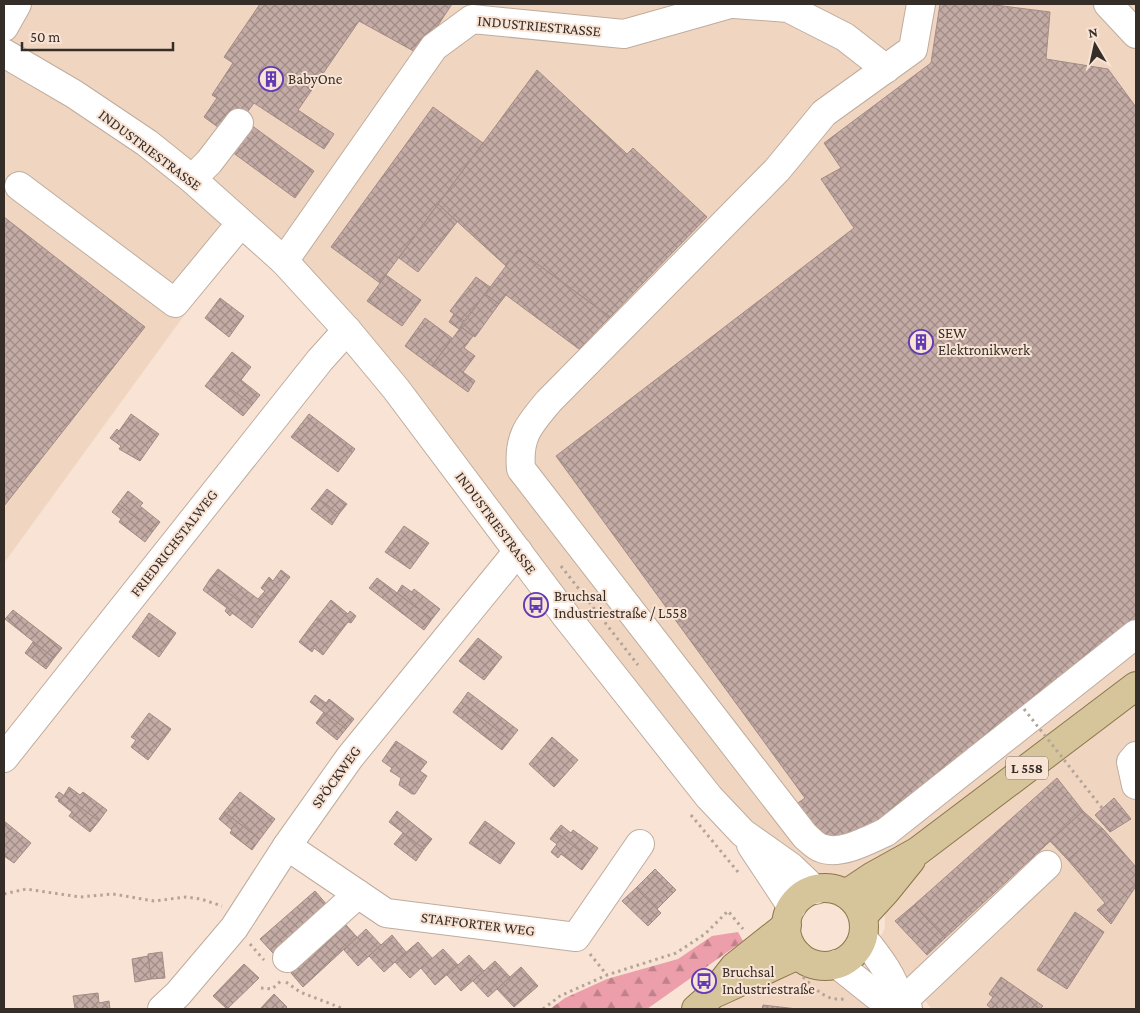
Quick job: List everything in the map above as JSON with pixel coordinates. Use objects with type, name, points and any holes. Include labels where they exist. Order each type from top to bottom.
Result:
[{"type":"main road","name":"L 558","points":[[846,894],[872,876],[918,851],[1136,686]]},
{"type":"main road","name":"L 558","points":[[837,964],[848,958],[857,949],[863,927],[886,891],[918,851]]},
{"type":"main road","points":[[705,1002],[734,967],[789,916],[806,893],[826,888],[846,894],[859,908],[863,927]]},
{"type":"main road","points":[[789,916],[788,937],[798,955],[811,963],[824,966],[837,964]]},
{"type":"main road","points":[[705,1002],[798,955]]},
{"type":"street","points":[[4,27],[17,4]]},
{"type":"street","name":"INDUSTRIESTRASSE","points":[[284,262],[434,47],[472,19],[624,34],[730,4]]},
{"type":"street","points":[[734,4],[788,8],[845,37],[886,69]]},
{"type":"street","points":[[921,4],[913,49],[824,114],[777,170],[549,401],[527,428],[519,450],[521,469],[805,836],[821,848],[836,849],[856,845],[886,832],[1136,634]]},
{"type":"street","points":[[1108,4],[1111,4],[1136,34]]},
{"type":"street","name":"INDUSTRIESTRASSE","points":[[4,54],[74,94],[147,143],[192,179],[284,262],[347,330],[396,389],[626,694],[709,797],[743,833],[791,867],[815,890]]},
{"type":"street","points":[[192,179],[209,162],[239,123]]},
{"type":"street","points":[[19,186],[174,304],[241,222]]},
{"type":"street","name":"FRIEDRICHSTALWEG","points":[[4,758],[314,368],[347,330]]},
{"type":"street","name":"SPÖCKWEG","points":[[177,1004],[241,917],[286,846],[350,757],[518,550]]},
{"type":"street","points":[[1136,756],[1131,762],[1136,785]]},
{"type":"street","name":"INDUSTRIESTRASSE","points":[[743,833],[789,916]]},
{"type":"street","name":"STAFFORTER WEG","points":[[286,846],[386,913],[576,937],[640,844]]},
{"type":"street","points":[[904,1006],[1047,865]]},
{"type":"street","points":[[285,969],[358,894]]},
{"type":"street","points":[[863,927],[894,981],[904,1006]]},
{"type":"street","points":[[837,964],[878,996],[904,1006]]},
{"type":"path","points":[[1024,709],[1102,808]]},
{"type":"path","points":[[4,894],[26,889],[80,897],[113,894],[154,901],[186,897],[201,899],[224,907],[241,917]]},
{"type":"path","points":[[542,1009],[560,996],[606,975],[676,953],[705,934],[728,911],[745,931]]},
{"type":"path","points":[[261,988],[272,989],[285,969]]},
{"type":"shaded area","points":[[4,4],[1136,4],[1136,679],[858,900],[834,889],[803,891],[250,230],[215,273],[4,563]]},
{"type":"shaded area","points":[[1136,697],[1136,1009],[932,1009],[877,944],[885,928],[884,898]]},
{"type":"shaded area","points":[[785,951],[820,971],[858,964],[906,1009],[707,1009]]},
{"type":"green space","points":[[738,932],[743,941],[647,1009],[550,1009],[565,998],[607,979],[678,959],[712,936]]},
{"type":"building","name":"BabyOne","points":[[260,4],[452,4],[419,54],[359,21],[298,110],[334,134],[324,149],[254,103],[243,118],[222,130],[204,117],[217,98],[212,95],[233,63],[224,57]]},
{"type":"building","name":"SEW Elektronikwerk","points":[[940,4],[987,4],[1050,12],[1046,59],[1108,69],[1136,107],[1136,619],[877,826],[862,833],[833,837],[819,834],[795,805],[805,798],[556,456],[854,228],[821,179],[841,168],[824,143],[931,63]]},
{"type":"building","points":[[537,70],[627,154],[633,148],[707,217],[610,317],[518,250],[506,266],[438,204]]},
{"type":"building","points":[[433,107],[483,143],[380,283],[331,247]]},
{"type":"building","points":[[251,125],[314,171],[295,198],[232,152]]},
{"type":"building","points":[[438,204],[457,222],[418,272],[399,258]]},
{"type":"building","points":[[4,217],[145,327],[4,506]]},
{"type":"building","points":[[518,250],[610,317],[579,349],[506,295],[499,304],[485,294]]},
{"type":"building","points":[[386,275],[421,300],[402,326],[367,301]]},
{"type":"building","points":[[476,277],[490,287],[464,321],[450,311]]},
{"type":"building","points":[[485,294],[499,304],[475,337],[461,327]]},
{"type":"building","points":[[220,298],[244,316],[229,337],[205,318]]},
{"type":"building","points":[[454,314],[464,321],[459,329],[449,322]]},
{"type":"building","points":[[425,318],[452,338],[432,366],[405,346]]},
{"type":"building","points":[[461,327],[473,336],[464,348],[475,356],[463,372],[475,381],[468,392],[432,366]]},
{"type":"building","points":[[232,352],[251,367],[241,380],[260,395],[252,405],[213,376]]},
{"type":"building","points":[[213,376],[252,405],[243,416],[205,386]]},
{"type":"building","points":[[131,414],[159,434],[140,461],[119,449],[121,446],[110,438],[117,429],[119,431]]},
{"type":"building","points":[[309,414],[355,449],[338,472],[291,437]]},
{"type":"building","points":[[327,489],[347,504],[339,514],[319,499]]},
{"type":"building","points":[[128,491],[143,503],[140,506],[160,522],[153,531],[118,504]]},
{"type":"building","points":[[319,499],[339,514],[332,525],[311,509]]},
{"type":"building","points":[[118,504],[153,531],[145,542],[119,522],[121,519],[112,512]]},
{"type":"building","points":[[404,526],[429,543],[410,569],[385,552]]},
{"type":"building","points":[[218,569],[258,599],[265,591],[261,588],[269,577],[273,581],[281,570],[290,577],[260,617],[210,579]]},
{"type":"building","points":[[377,578],[432,619],[424,630],[369,588]]},
{"type":"building","points":[[210,579],[260,617],[252,628],[232,613],[230,616],[225,611],[227,608],[203,590]]},
{"type":"building","points":[[402,585],[412,592],[414,589],[440,609],[432,619],[397,593]]},
{"type":"building","points":[[331,600],[348,614],[350,611],[356,616],[351,623],[348,622],[338,635],[316,619]]},
{"type":"building","points":[[13,610],[62,648],[54,658],[5,619]]},
{"type":"building","points":[[149,613],[176,633],[159,657],[132,637]]},
{"type":"building","points":[[316,619],[338,635],[323,655],[314,648],[312,652],[299,642]]},
{"type":"building","points":[[478,638],[502,657],[484,680],[459,661]]},
{"type":"building","points":[[33,642],[54,658],[46,669],[25,653]]},
{"type":"building","points":[[468,692],[518,730],[510,740],[461,702]]},
{"type":"building","points":[[315,695],[326,703],[329,699],[354,719],[346,729],[310,702]]},
{"type":"building","points":[[461,702],[510,740],[502,750],[453,712]]},
{"type":"building","points":[[324,712],[346,729],[337,740],[316,723]]},
{"type":"building","points":[[149,713],[171,729],[148,760],[131,747],[136,740],[131,737]]},
{"type":"building","points":[[552,737],[578,760],[554,787],[529,764]]},
{"type":"building","points":[[396,741],[427,762],[420,771],[427,776],[415,794],[399,785],[401,778],[390,771],[392,768],[382,761]]},
{"type":"building","points":[[1057,778],[1083,811],[945,938],[914,905]]},
{"type":"building","points":[[69,787],[80,795],[83,792],[107,810],[99,821],[64,795]]},
{"type":"building","points":[[59,792],[99,821],[90,832],[69,816],[72,812],[55,797]]},
{"type":"building","points":[[240,792],[275,819],[260,839],[224,812]]},
{"type":"building","points":[[1114,798],[1131,819],[1110,832],[1095,815]]},
{"type":"building","points":[[397,811],[432,839],[424,849],[389,822]]},
{"type":"building","points":[[1083,811],[1103,829],[1068,860],[1050,841]]},
{"type":"building","points":[[224,812],[260,839],[252,850],[230,833],[232,830],[219,819]]},
{"type":"building","points":[[4,821],[31,843],[14,863],[4,856]]},
{"type":"building","points":[[485,821],[515,843],[500,864],[469,843]]},
{"type":"building","points":[[561,825],[571,833],[573,830],[598,848],[590,859],[555,832]]},
{"type":"building","points":[[1103,829],[1136,867],[1136,886],[1111,924],[1097,910],[1105,903],[1068,860]]},
{"type":"building","points":[[555,832],[590,859],[582,870],[561,854],[558,858],[551,852],[557,844],[550,839]]},
{"type":"building","points":[[403,833],[424,849],[416,861],[394,844]]},
{"type":"building","points":[[655,869],[676,890],[657,909],[636,888]]},
{"type":"building","points":[[636,888],[661,913],[648,926],[622,901]]},
{"type":"building","points":[[315,891],[328,906],[273,953],[260,939]]},
{"type":"building","points":[[914,905],[945,938],[927,955],[895,921]]},
{"type":"building","points":[[1075,912],[1104,932],[1067,989],[1037,970]]},
{"type":"building","points":[[345,924],[357,937],[303,987],[291,973]]},
{"type":"building","points":[[366,929],[381,945],[358,966],[344,950]]},
{"type":"building","points":[[392,935],[406,952],[384,972],[369,956]]},
{"type":"building","points":[[418,942],[432,958],[410,978],[395,962]]},
{"type":"building","points":[[443,949],[458,965],[435,985],[421,968]]},
{"type":"building","points":[[162,952],[165,978],[151,979],[148,954]]},
{"type":"building","points":[[469,955],[484,971],[461,991],[447,975]]},
{"type":"building","points":[[148,956],[151,979],[135,982],[132,959]]},
{"type":"building","points":[[495,961],[510,977],[488,997],[473,981]]},
{"type":"building","points":[[244,964],[259,978],[227,1009],[213,996]]},
{"type":"building","points":[[521,967],[538,986],[514,1007],[497,989]]},
{"type":"building","points":[[1001,977],[1043,1006],[1040,1009],[992,1009],[987,1005],[993,997],[989,994]]},
{"type":"building","points":[[98,993],[99,1003],[109,1001],[110,1009],[75,1009],[73,996]]},
{"type":"building","points":[[274,994],[287,1007],[285,1009],[260,1009]]},
{"type":"building","points":[[763,1005],[797,1009],[762,1009]]},
{"type":"place","name":"BabyOne","points":[[271,79]]},
{"type":"place","name":"SEW Elektronikwerk","points":[[921,342]]},
{"type":"place","name":"Bruchsal Industriestraße / L558","points":[[536,605]]},
{"type":"place","name":"Bruchsal Industriestraße","points":[[704,981]]}]
